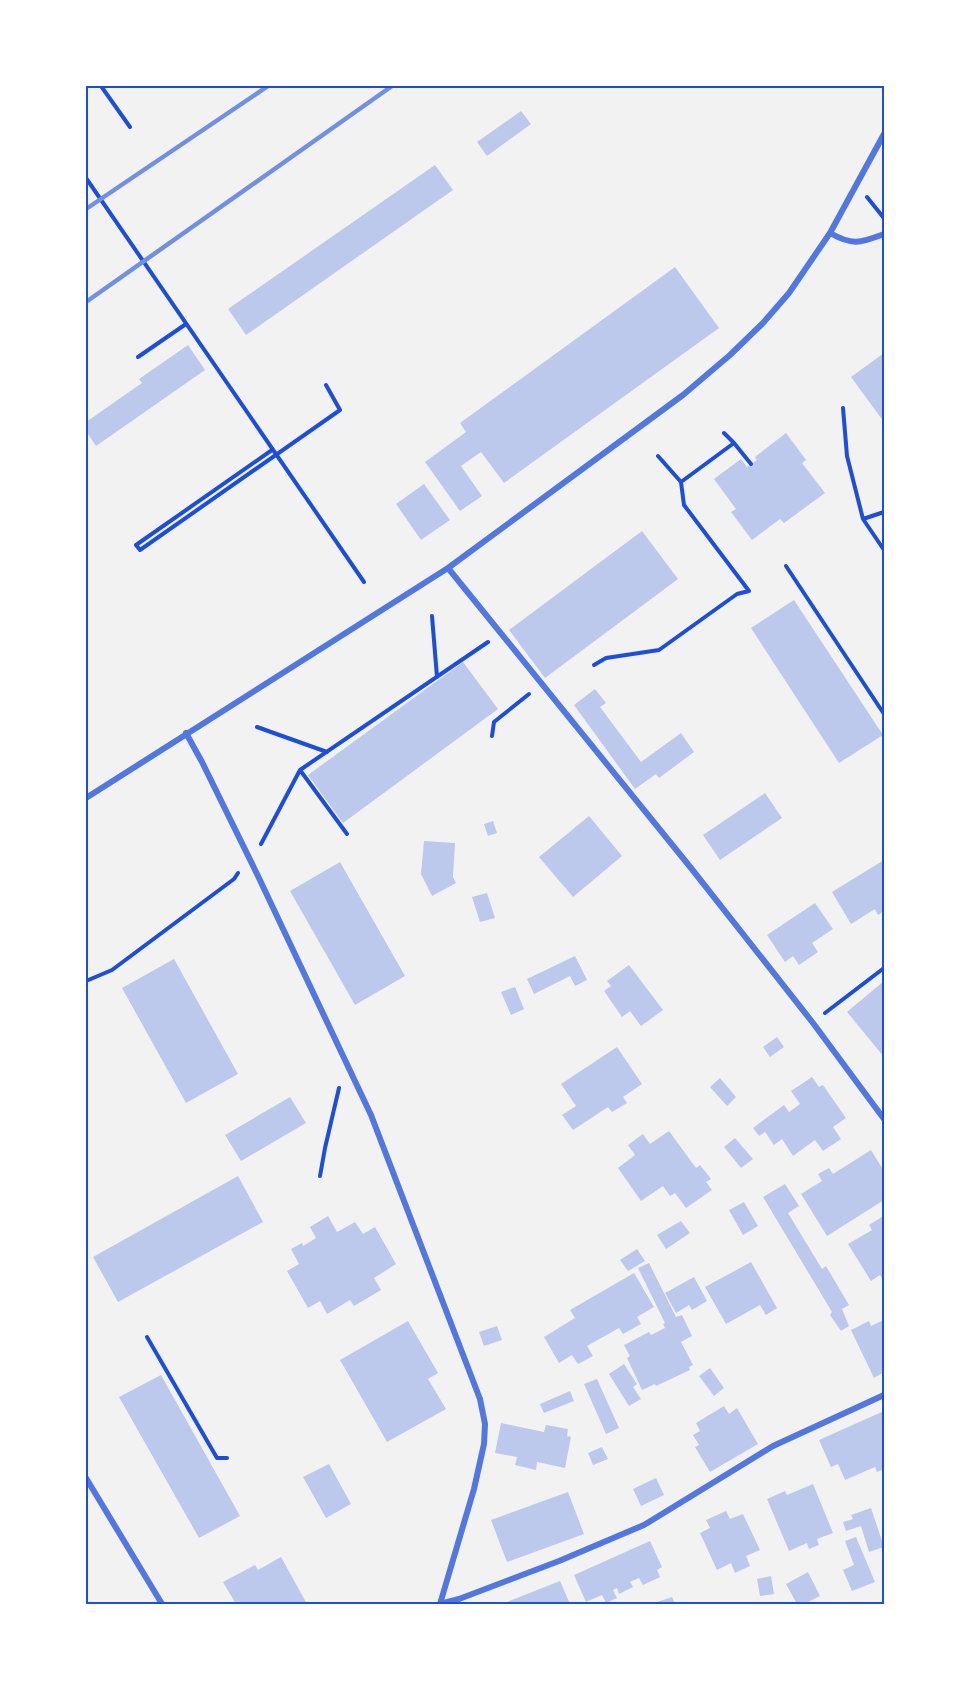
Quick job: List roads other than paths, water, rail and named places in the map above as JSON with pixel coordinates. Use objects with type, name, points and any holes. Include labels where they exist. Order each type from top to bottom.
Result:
[{"type":"street","points":[[86,798],[448,568],[683,395],[730,355],[763,323],[789,293],[830,233],[885,134]]},
{"type":"street","points":[[830,233],[850,242],[866,241],[885,234]]},
{"type":"street","points":[[448,568],[691,868],[885,1119]]},
{"type":"street","points":[[186,733],[344,1054],[371,1115],[480,1399],[485,1424],[484,1444],[474,1489],[440,1604]]},
{"type":"street","points":[[440,1604],[559,1561],[644,1525],[772,1446],[885,1395]]},
{"type":"street","points":[[86,1478],[162,1605]]},
{"type":"railway","points":[[86,209],[268,86]]},
{"type":"railway","points":[[86,302],[392,86]]}]
